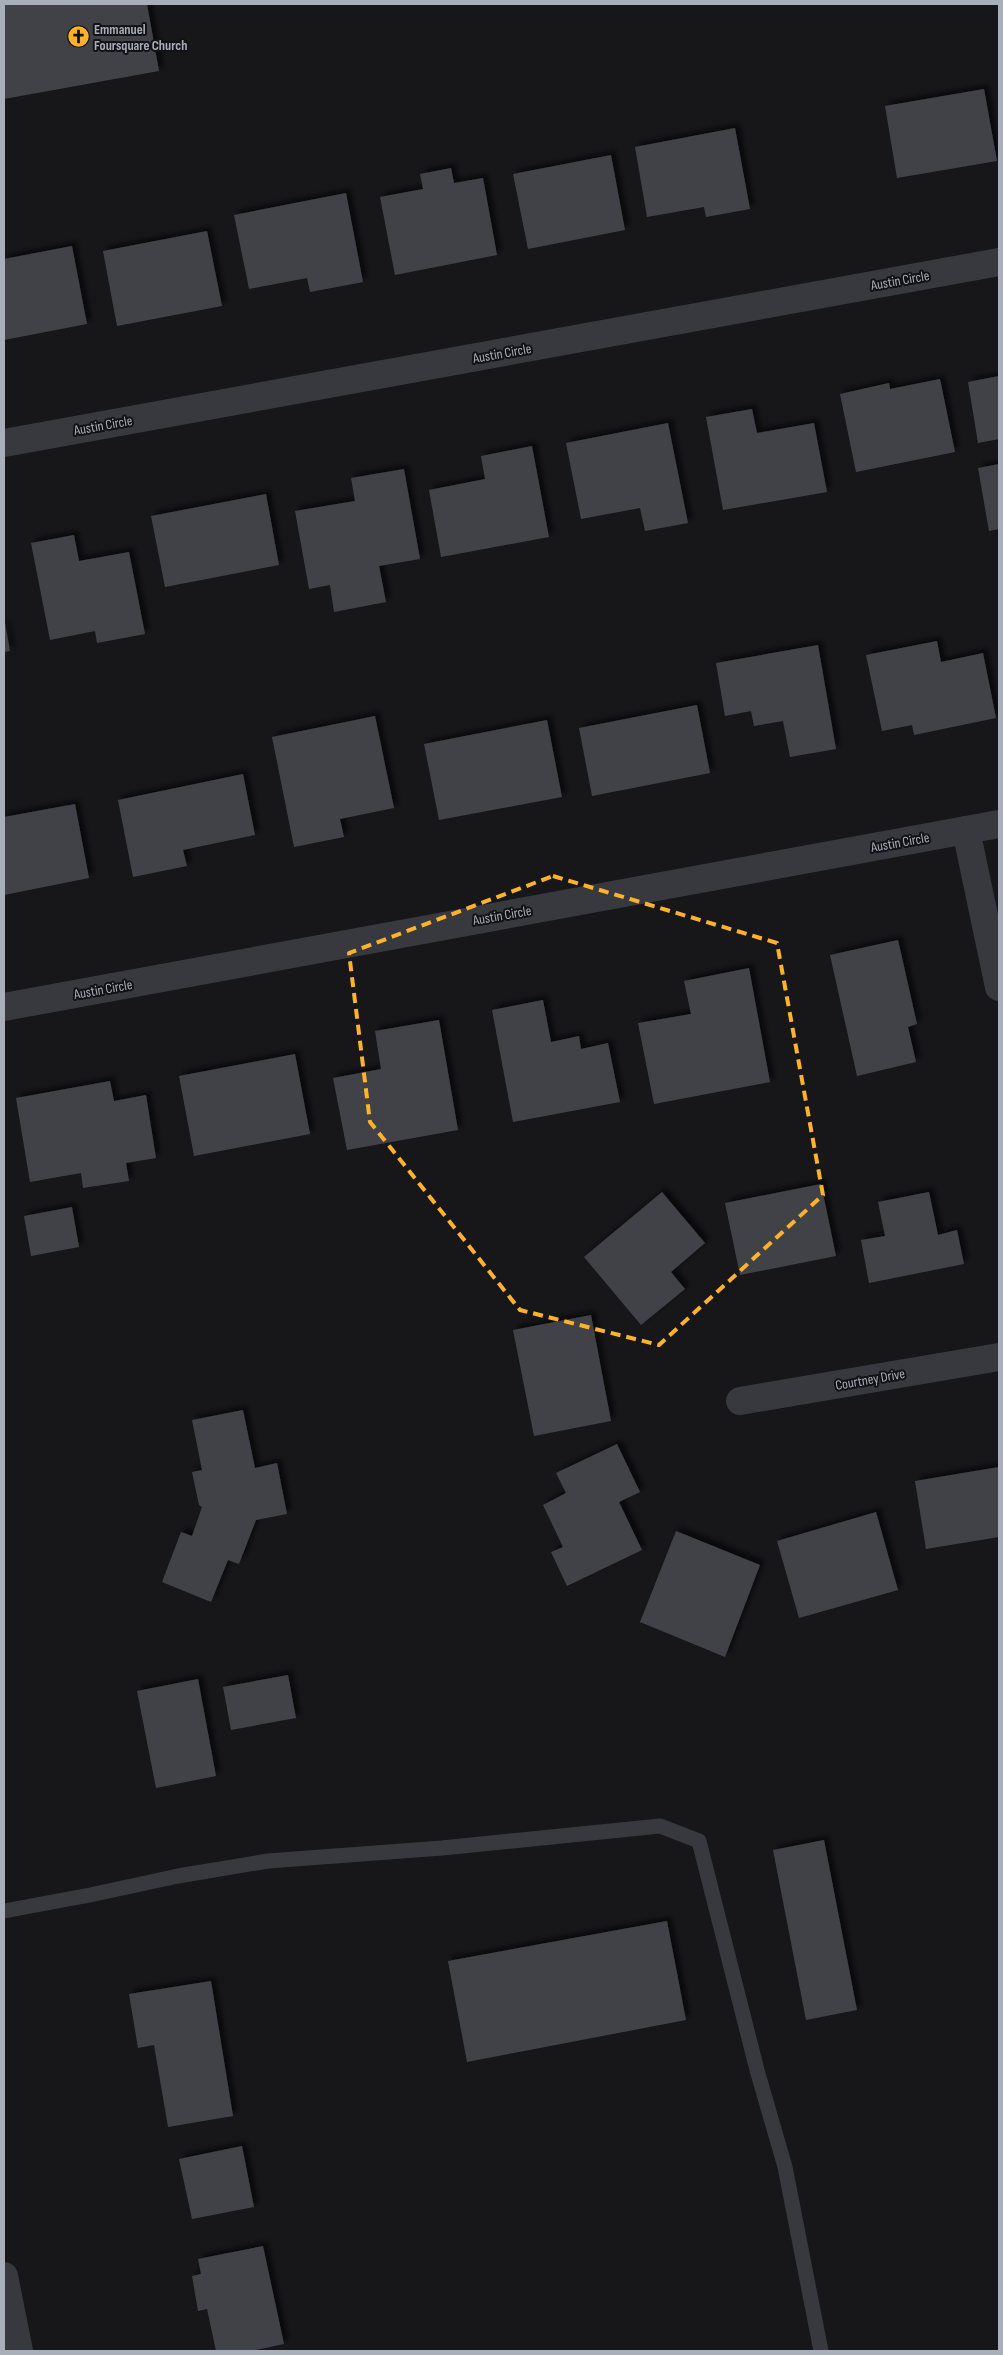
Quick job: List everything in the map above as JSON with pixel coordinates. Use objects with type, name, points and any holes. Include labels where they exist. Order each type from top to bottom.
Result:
[{"type":"street","name":"Austin Circle","points":[[4,443],[999,262]]},
{"type":"street","name":"Austin Circle","points":[[4,1007],[999,824]]},
{"type":"street","points":[[966,830],[999,987]]},
{"type":"street","name":"Courtney Drive","points":[[740,1401],[999,1357]]},
{"type":"street","points":[[4,2276],[19,2351]]},
{"type":"lane","points":[[4,1911],[178,1876],[268,1861],[442,1848],[660,1826],[699,1841],[757,2070],[785,2167],[821,2351]]},
{"type":"highlighted area","points":[[553,876],[777,943],[823,1195],[659,1345],[520,1310],[370,1122],[349,953]]},
{"type":"building","name":"Emmanuel Foursquare Church","points":[[4,4],[147,4],[159,71],[4,99]]},
{"type":"building","points":[[984,89],[997,161],[897,178],[885,106]]},
{"type":"building","points":[[735,128],[750,209],[706,217],[704,207],[647,217],[635,147]]},
{"type":"building","points":[[611,155],[625,230],[528,249],[513,174]]},
{"type":"building","points":[[451,168],[454,183],[483,178],[497,255],[395,275],[380,197],[423,189],[420,174]]},
{"type":"building","points":[[346,193],[363,282],[310,292],[307,278],[249,289],[234,215]]},
{"type":"building","points":[[207,231],[222,306],[117,326],[103,251]]},
{"type":"building","points":[[72,246],[87,324],[4,340],[4,259]]},
{"type":"building","points":[[999,376],[999,439],[978,443],[968,382]]},
{"type":"building","points":[[940,379],[955,452],[856,472],[840,394],[889,383],[890,389]]},
{"type":"building","points":[[752,409],[757,433],[814,423],[827,492],[723,510],[706,417]]},
{"type":"building","points":[[668,423],[688,523],[645,531],[640,508],[581,519],[566,443]]},
{"type":"building","points":[[532,446],[549,537],[441,557],[429,490],[485,479],[481,456]]},
{"type":"building","points":[[999,464],[999,529],[989,531],[978,468]]},
{"type":"building","points":[[404,469],[420,559],[379,566],[386,602],[334,612],[330,585],[309,589],[295,511],[355,501],[351,478]]},
{"type":"building","points":[[266,494],[279,565],[165,587],[151,516]]},
{"type":"building","points":[[74,535],[79,561],[129,552],[145,634],[97,643],[95,631],[50,640],[31,543]]},
{"type":"building","points":[[4,624],[10,651],[4,652]]},
{"type":"building","points":[[937,641],[941,662],[983,653],[996,718],[914,735],[912,725],[882,731],[866,655]]},
{"type":"building","points":[[818,645],[836,749],[790,757],[783,721],[754,726],[751,711],[725,716],[716,663]]},
{"type":"building","points":[[697,705],[710,773],[592,796],[579,728]]},
{"type":"building","points":[[375,716],[394,808],[340,819],[344,837],[294,847],[272,737]]},
{"type":"building","points":[[547,720],[562,797],[439,820],[424,744]]},
{"type":"building","points":[[243,774],[255,835],[183,850],[187,866],[133,877],[118,800]]},
{"type":"building","points":[[75,804],[89,878],[4,895],[4,817]]},
{"type":"building","points":[[898,940],[917,1024],[908,1027],[916,1062],[857,1076],[830,955]]},
{"type":"building","points":[[749,968],[770,1082],[654,1104],[638,1023],[691,1014],[684,981]]},
{"type":"building","points":[[543,1000],[551,1042],[579,1036],[581,1049],[608,1043],[620,1102],[513,1122],[492,1010]]},
{"type":"building","points":[[439,1020],[458,1130],[347,1150],[333,1078],[381,1069],[375,1031]]},
{"type":"building","points":[[295,1054],[310,1134],[194,1156],[179,1076]]},
{"type":"building","points":[[110,1081],[114,1101],[146,1095],[156,1158],[126,1163],[129,1181],[83,1188],[81,1173],[30,1182],[16,1098]]},
{"type":"building","points":[[821,1184],[836,1256],[740,1275],[725,1203]]},
{"type":"building","points":[[662,1192],[705,1243],[671,1272],[685,1289],[641,1325],[584,1257]]},
{"type":"building","points":[[929,1192],[938,1235],[957,1230],[964,1264],[869,1283],[861,1240],[885,1236],[878,1202]]},
{"type":"building","points":[[72,1207],[79,1247],[31,1256],[24,1216]]},
{"type":"building","points":[[591,1315],[611,1421],[534,1436],[513,1330]]},
{"type":"building","points":[[243,1410],[255,1468],[277,1463],[287,1514],[256,1520],[239,1564],[228,1560],[211,1602],[162,1582],[181,1532],[192,1536],[202,1507],[199,1505],[192,1472],[202,1470],[192,1420]]},
{"type":"building","points":[[617,1444],[640,1492],[619,1502],[642,1550],[567,1586],[551,1552],[563,1547],[543,1505],[566,1493],[556,1473]]},
{"type":"building","points":[[999,1467],[999,1537],[926,1549],[915,1481]]},
{"type":"building","points":[[876,1512],[898,1590],[799,1618],[777,1541]]},
{"type":"building","points":[[676,1531],[760,1565],[725,1657],[640,1622]]},
{"type":"building","points":[[288,1675],[296,1718],[231,1730],[223,1687]]},
{"type":"building","points":[[198,1679],[216,1776],[156,1788],[137,1691]]},
{"type":"building","points":[[824,1840],[857,2010],[806,2020],[773,1850]]},
{"type":"building","points":[[667,1921],[686,2020],[467,2062],[448,1961]]},
{"type":"building","points":[[211,1981],[233,2116],[168,2127],[154,2045],[138,2048],[129,1994]]},
{"type":"building","points":[[242,2146],[254,2207],[192,2219],[179,2159]]},
{"type":"building","points":[[263,2246],[284,2344],[251,2351],[216,2351],[207,2309],[198,2311],[192,2276],[201,2274],[198,2259]]},
{"type":"place","name":"Emmanuel Foursquare Church","points":[[78,37]]}]
